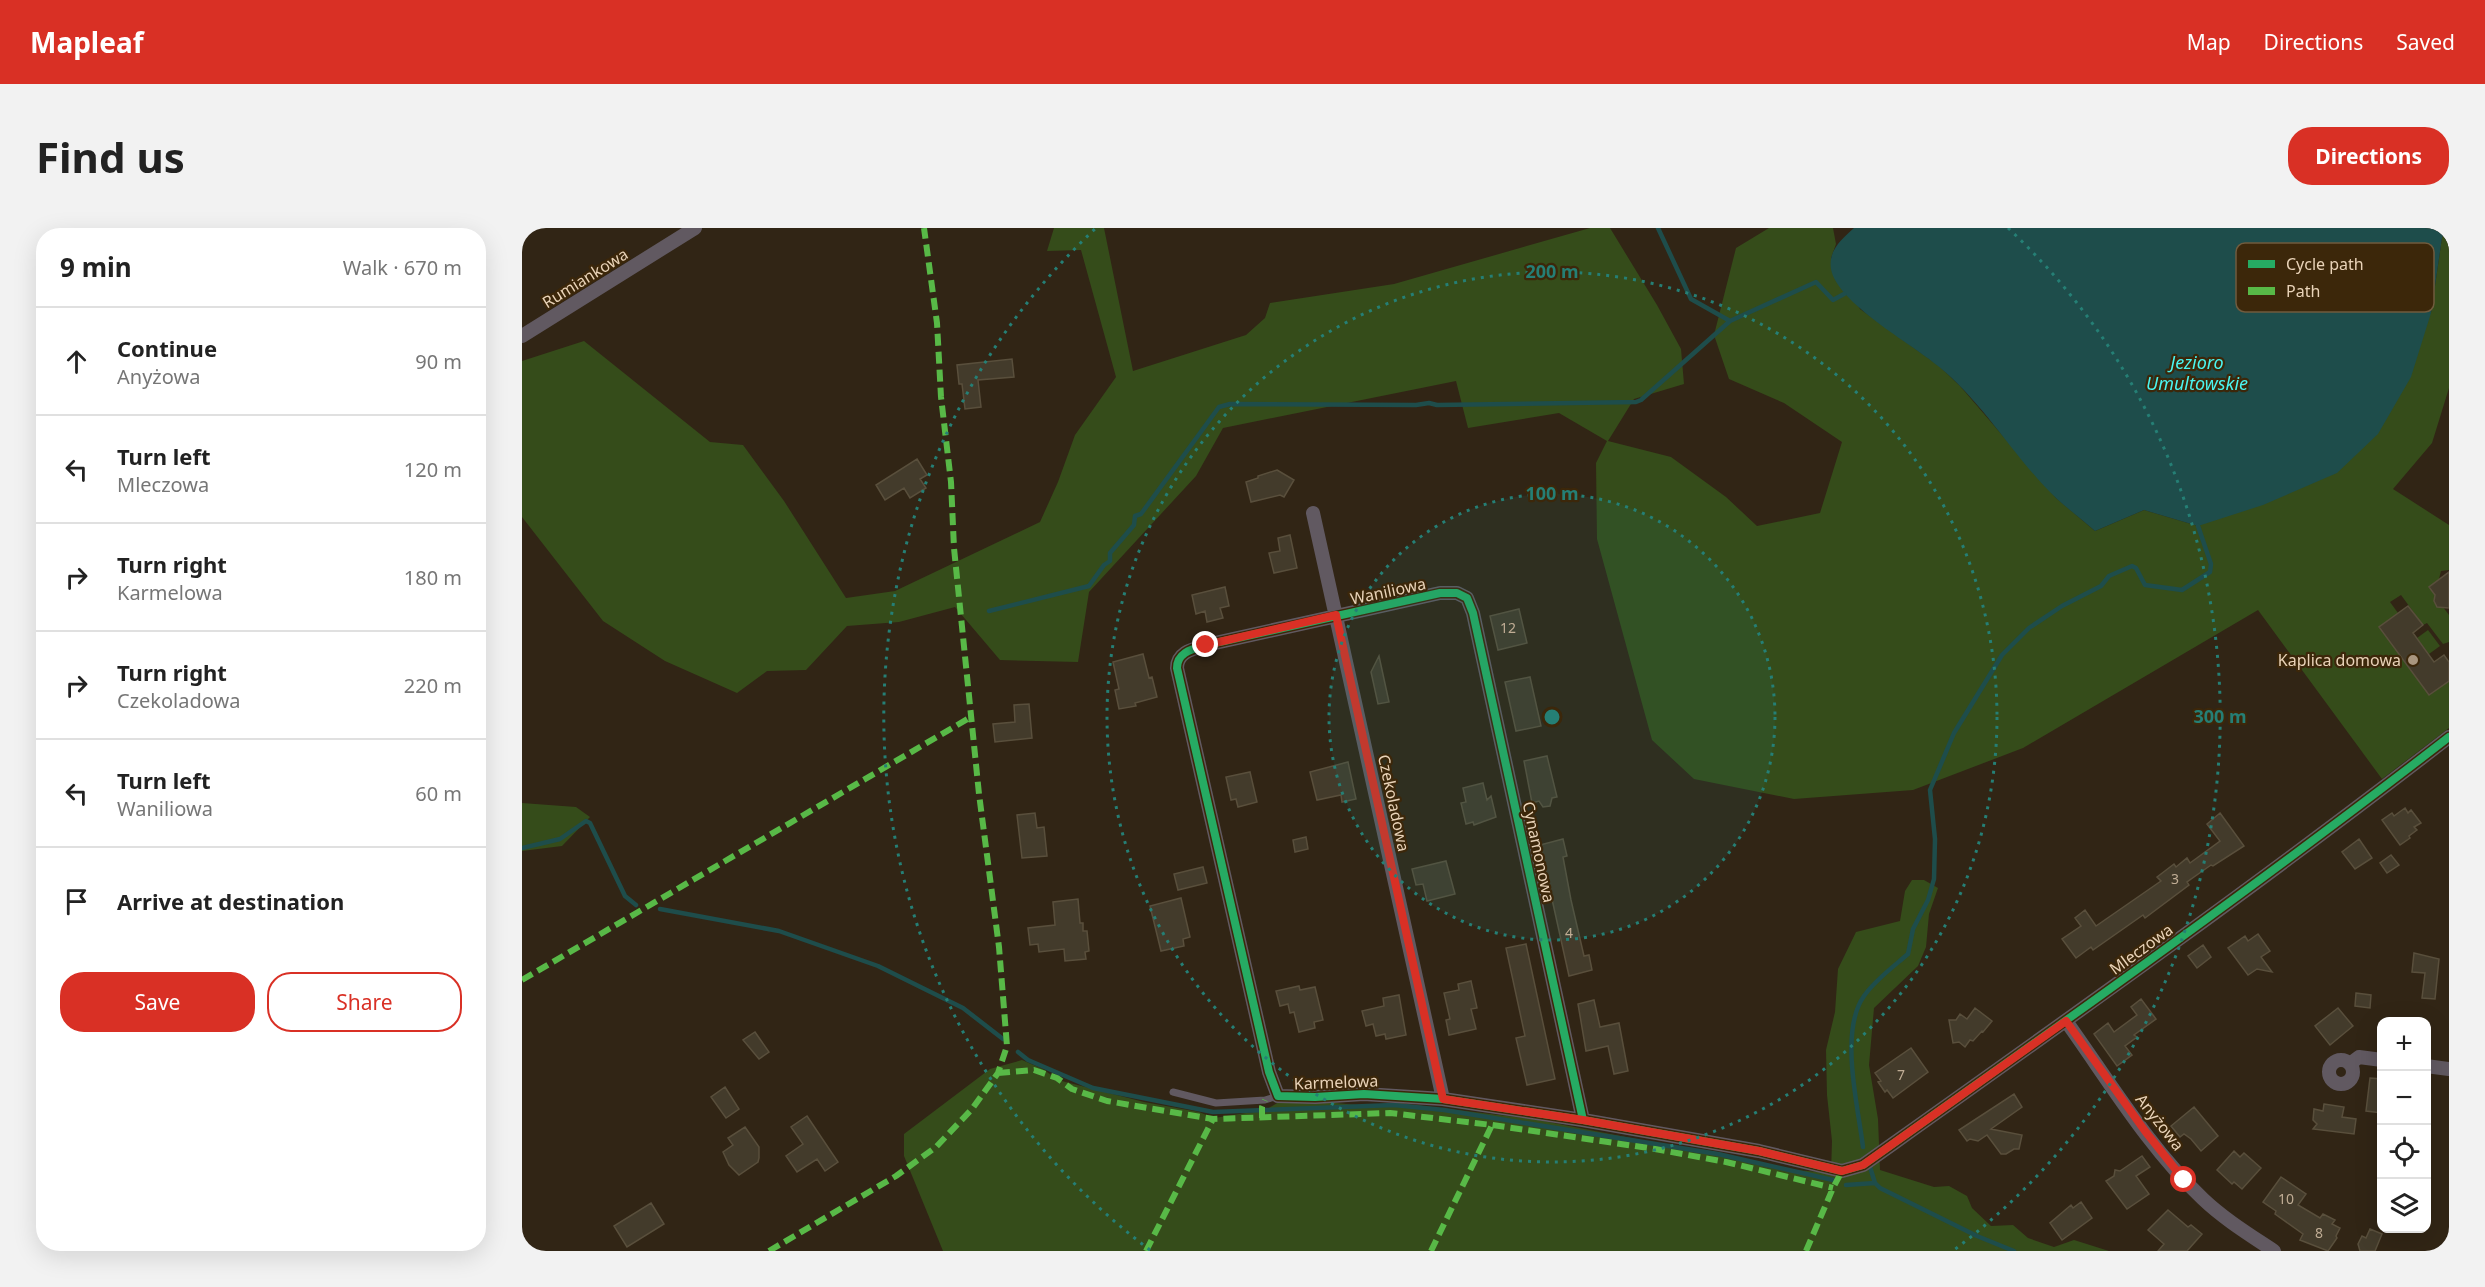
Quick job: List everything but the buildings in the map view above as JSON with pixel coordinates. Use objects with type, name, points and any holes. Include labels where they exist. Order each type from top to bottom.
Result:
[{"type":"street","name":"Rumiankowa","points":[[522,336],[695,228]]},
{"type":"street","name":"Czekoladowa","points":[[1313,513],[1443,1099]]},
{"type":"street","name":"Waniliowa","points":[[1181,656],[1190,650],[1206,645],[1336,615],[1440,593],[1462,594]]},
{"type":"street","name":"Cynamonowa","points":[[1462,594],[1471,605],[1583,1120]]},
{"type":"street","name":"Karmelowa","points":[[1181,656],[1177,661],[1177,668],[1269,1072],[1278,1096],[1375,1094],[1443,1099],[1583,1120],[1759,1151],[1842,1171]]},
{"type":"street","name":"Mleczowa","points":[[1842,1171],[1863,1165],[2066,1021],[2449,737]]},
{"type":"street","name":"Anyżowa","points":[[2066,1021],[2145,1131],[2184,1180],[2223,1216],[2274,1251]]},
{"type":"street","points":[[2351,1064],[2360,1057],[2377,1059]]},
{"type":"street","points":[[2431,1067],[2449,1069]]},
{"type":"lane","points":[[1173,1092],[1215,1103],[1265,1100],[1278,1096]]},
{"type":"green space","points":[[1054,228],[1104,228],[1133,371],[1246,335],[1265,318],[1270,303],[1394,284],[1590,228],[1610,228],[1681,349],[1684,384],[1634,399],[1608,441],[1671,457],[1726,497],[1757,526],[1820,513],[1842,442],[1784,403],[1729,379],[1714,335],[1736,248],[1769,228],[1833,228],[1836,244],[1831,258],[1860,309],[1939,366],[1960,386],[2056,498],[2095,531],[2144,510],[2198,526],[2431,312],[2434,312],[2434,293],[2442,238],[2446,228],[2449,228],[2449,388],[2432,443],[2393,489],[2449,525],[2449,570],[2441,571],[2439,579],[2429,587],[2436,596],[2435,605],[2443,607],[2449,615],[2449,642],[2443,644],[2427,623],[2423,625],[2401,595],[2390,602],[2398,613],[2379,627],[2429,695],[2449,681],[2449,728],[2382,779],[2258,610],[2023,748],[1913,790],[1794,799],[1694,779],[1652,740],[1597,539],[1596,463],[1607,441],[1559,413],[1468,428],[1456,381],[1223,428],[1196,476],[1089,592],[1078,662],[1000,660],[955,607],[899,622],[847,626],[806,670],[767,671],[737,693],[665,661],[603,621],[522,517],[522,361],[584,341],[710,442],[743,445],[784,501],[846,598],[895,591],[1040,522],[1075,435],[1116,377],[1081,250],[1047,251]]},
{"type":"green space","points":[[2428,630],[2440,646],[2429,654],[2417,638]]},
{"type":"green space","points":[[522,803],[576,807],[590,817],[562,846],[522,851]]},
{"type":"green space","points":[[1912,880],[1924,880],[1938,888],[1929,914],[1926,947],[1918,966],[1874,1008],[1869,1065],[1878,1119],[1880,1170],[1934,1187],[1949,1186],[1967,1196],[1972,1208],[1991,1226],[2013,1225],[2028,1238],[2054,1247],[2074,1240],[2109,1251],[943,1251],[904,1156],[904,1134],[990,1069],[1022,1060],[1043,1069],[1058,1080],[1144,1102],[1199,1112],[1214,1118],[1265,1110],[1279,1102],[1295,1099],[1357,1105],[1399,1103],[1533,1119],[1772,1168],[1831,1173],[1832,1141],[1827,1095],[1826,1050],[1835,1012],[1838,969],[1856,932],[1900,921],[1905,891]]},
{"type":"water","name":"Jezioro Umultowskie","points":[[1854,228],[2446,228],[2442,238],[2434,293],[2434,243],[2236,243],[2236,312],[2431,312],[2411,377],[2378,434],[2337,473],[2263,505],[2198,526],[2144,510],[2095,531],[2041,483],[1955,381],[1877,322],[1847,295],[1836,282],[1831,269],[1834,251]]},
{"type":"waterway","points":[[1658,228],[1691,299],[1730,321],[1816,282],[1833,300],[1844,294]]},
{"type":"waterway","points":[[989,611],[1089,586],[1104,565],[1110,561],[1110,553],[1134,525],[1135,516],[1141,514],[1219,407],[1230,404],[1416,405],[1429,403],[1437,405],[1636,402],[1730,321]]},
{"type":"waterway","points":[[1863,1147],[1852,1069],[1853,1029],[1857,1011],[1868,990],[1908,954],[1913,929],[1928,900],[1934,879],[1935,839],[1930,790],[1954,733],[2002,655],[2029,628],[2062,606],[2101,586],[2109,576],[2132,566],[2136,568],[2145,585],[2182,590],[2210,572],[2211,564],[2198,526]]},
{"type":"waterway","points":[[522,848],[560,839],[586,821],[590,823],[625,896],[636,905]]},
{"type":"waterway","points":[[660,909],[779,931],[878,966],[963,1008],[1003,1039]]},
{"type":"waterway","points":[[1018,1052],[1028,1060],[1093,1088],[1213,1112],[1394,1105],[1444,1110],[1718,1154],[1833,1180]]},
{"type":"waterway","points":[[1870,1167],[1875,1183],[1880,1188],[1977,1236],[2014,1251]]},
{"type":"waterway","points":[[1846,1185],[1875,1183]]},
{"type":"marked path","points":[[769,1251],[896,1176],[936,1147],[972,1109],[998,1073],[1007,1046],[999,947],[979,794],[954,548],[951,482],[941,397],[937,323],[924,228]]},
{"type":"marked path","points":[[522,980],[971,717]]},
{"type":"marked path","points":[[998,1073],[1034,1070],[1057,1078],[1072,1089],[1107,1101],[1213,1119],[1390,1113],[1492,1125],[1655,1149],[1726,1162],[1833,1188]]},
{"type":"marked path","points":[[1262,1118],[1262,1107],[1265,1100]]},
{"type":"marked path","points":[[1146,1251],[1213,1119]]},
{"type":"marked path","points":[[1431,1251],[1492,1125]]},
{"type":"marked path","points":[[1806,1251],[1833,1188],[1842,1171],[1846,1170]]},
{"type":"cycle path","points":[[1583,1120],[1473,613],[1467,598],[1457,593],[1440,593],[1206,645],[1183,655],[1177,668],[1269,1072],[1278,1096],[1315,1097],[1364,1094],[1443,1099],[1583,1120],[1759,1151],[1842,1171],[1863,1165],[2011,1060],[2232,901],[2449,737]]},
{"type":"place","name":"Kaplica domowa","points":[[2413,660]]},
{"type":"route","points":[[1206,645],[1336,615],[1443,1099],[1583,1120],[1759,1151],[1842,1171],[1863,1165],[2066,1021],[2145,1131],[2184,1180]]}]
